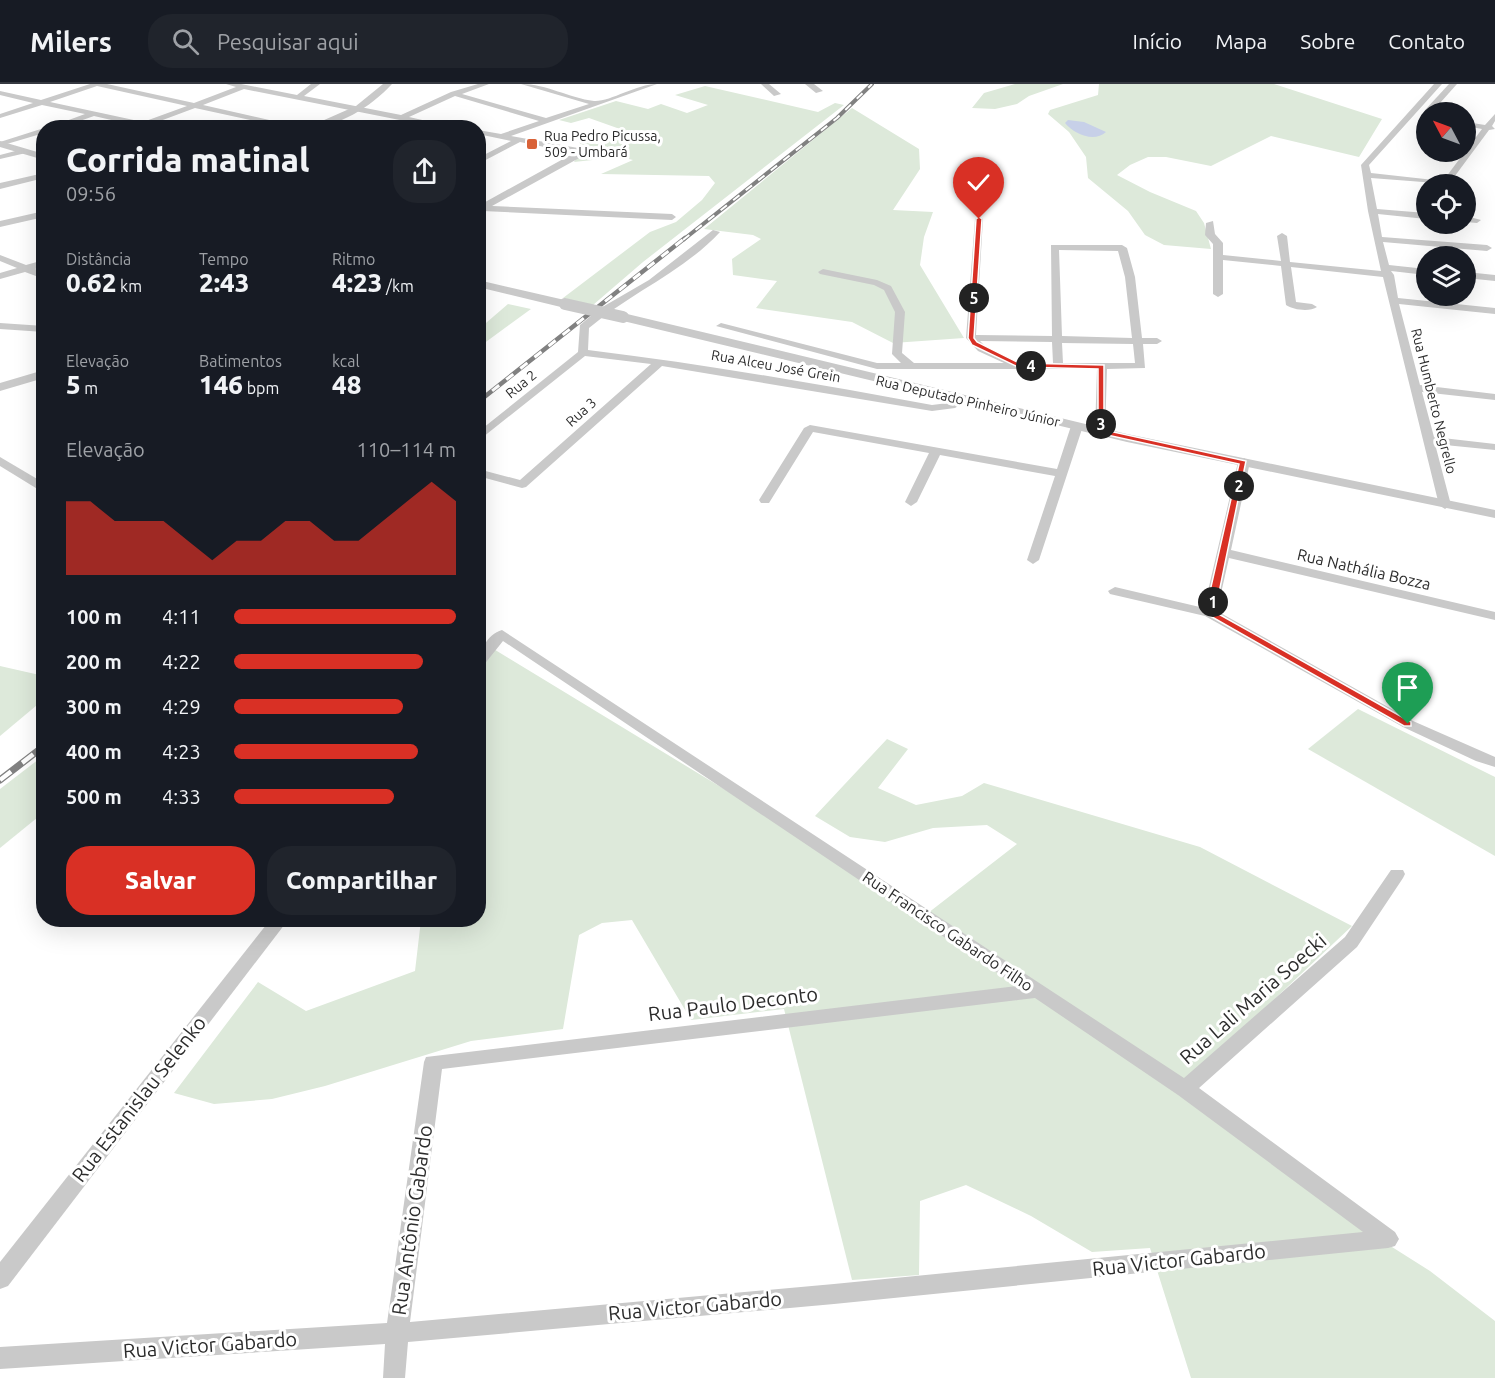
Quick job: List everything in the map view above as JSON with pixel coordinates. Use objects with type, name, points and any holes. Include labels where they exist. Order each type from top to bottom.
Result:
[{"type":"street","points":[[0,116],[97,84],[263,120]]},
{"type":"street","points":[[230,84],[417,120]]},
{"type":"street","points":[[299,97],[316,84]]},
{"type":"street","points":[[330,120],[359,108],[388,84]]},
{"type":"street","points":[[403,117],[454,94],[485,84]]},
{"type":"street","points":[[525,84],[597,104]]},
{"type":"street","points":[[632,84],[644,87]]},
{"type":"street","points":[[501,137],[652,84]]},
{"type":"street","points":[[765,84],[777,94]]},
{"type":"street","points":[[809,84],[819,91]]},
{"type":"street","name":"Rua Humberto Negrello","points":[[1437,84],[1365,165],[1378,239],[1388,271],[1445,505]]},
{"type":"street","points":[[1438,102],[1453,84]]},
{"type":"street","points":[[156,120],[246,86]]},
{"type":"street","points":[[0,93],[124,120]]},
{"type":"street","points":[[454,94],[548,121]]},
{"type":"street","points":[[74,120],[92,114]]},
{"type":"street","points":[[1452,174],[1495,116]]},
{"type":"street","points":[[1408,117],[1416,117]]},
{"type":"street","points":[[1476,126],[1495,129]]},
{"type":"street","points":[[1,144],[36,133]]},
{"type":"street","points":[[486,134],[576,150],[578,153],[576,157],[493,197],[486,203]]},
{"type":"street","points":[[486,158],[518,140]]},
{"type":"street","points":[[1,144],[36,155]]},
{"type":"street","points":[[0,157],[23,151]]},
{"type":"street","points":[[1368,175],[1416,181]]},
{"type":"street","points":[[0,186],[36,177]]},
{"type":"street","points":[[486,209],[672,217]]},
{"type":"street","points":[[1372,211],[1416,215]]},
{"type":"street","points":[[0,224],[36,216]]},
{"type":"street","points":[[979,219],[971,338],[982,349],[1018,365]]},
{"type":"street","points":[[1210,223],[1210,235],[1218,243],[1218,294]]},
{"type":"street","points":[[583,353],[584,327],[603,311],[652,282],[716,232]]},
{"type":"street","points":[[1282,236],[1291,305],[1312,307]]},
{"type":"street","points":[[1378,239],[1487,248]]},
{"type":"street","points":[[721,326],[878,366],[1102,367],[1141,366],[1130,269],[1122,248],[1054,247],[1058,366]]},
{"type":"street","points":[[1219,257],[1287,266],[1416,272]]},
{"type":"street","points":[[0,258],[36,273]]},
{"type":"street","points":[[0,276],[36,265]]},
{"type":"street","points":[[823,272],[877,283],[888,288],[900,312],[897,354],[912,367]]},
{"type":"street","points":[[1476,277],[1495,279]]},
{"type":"street","name":"Rua Deputado Pinheiro Júnior","points":[[486,285],[1101,432],[1495,514]]},
{"type":"street","points":[[1395,301],[1495,311]]},
{"type":"street","points":[[0,326],[36,328]]},
{"type":"street","points":[[971,338],[1157,341]]},
{"type":"street","name":"Rua Alceu José Grein","points":[[583,353],[660,362],[806,385],[923,407],[951,406],[962,400]]},
{"type":"street","name":"Rua 2","points":[[486,432],[583,353]]},
{"type":"street","name":"Rua 3","points":[[486,473],[522,484],[660,362]]},
{"type":"street","points":[[1101,432],[1102,367]]},
{"type":"street","points":[[0,387],[36,376]]},
{"type":"street","points":[[1416,388],[1495,397]]},
{"type":"street","points":[[1033,560],[1077,426]]},
{"type":"street","points":[[765,500],[810,428],[1063,474]]},
{"type":"street","points":[[1428,440],[1495,447]]},
{"type":"street","points":[[911,502],[936,451]]},
{"type":"street","points":[[0,461],[36,484]]},
{"type":"street","points":[[1210,613],[1244,462]]},
{"type":"street","name":"Rua Nathália Bozza","points":[[1225,554],[1495,616]]},
{"type":"street","points":[[1115,591],[1210,613],[1408,724],[1481,758],[1495,762]]},
{"type":"street","name":"Rua Francisco Gabardo Filho","points":[[486,653],[502,634],[1185,1089],[1388,1239]]},
{"type":"street","name":"Rua Lali Maria Soecki","points":[[1185,1089],[1352,942],[1397,874]]},
{"type":"street","name":"Rua Estanislau Selenko","points":[[0,1279],[274,927]]},
{"type":"street","name":"Rua Paulo Deconto","points":[[433,1062],[1037,991]]},
{"type":"street","name":"Rua Antônio Gabardo","points":[[394,1378],[397,1332],[433,1062]]},
{"type":"street","name":"Rua Victor Gabardo","points":[[0,1358],[397,1332],[834,1294],[1388,1239]]},
{"type":"green space","points":[[1015,84],[1063,84],[1029,96],[1017,104],[995,109],[972,108],[984,93]]},
{"type":"green space","points":[[1099,84],[1274,84],[1382,119],[1359,157],[1271,136],[1211,166],[1166,157],[1148,157],[1130,165],[1117,175],[1196,211],[1204,223],[1211,249],[1164,245],[1145,235],[1128,211],[1088,178],[1086,157],[1069,132],[1048,114],[1050,110],[1098,95]]},
{"type":"green space","points":[[705,86],[818,112],[835,103],[844,105],[643,262],[593,305],[563,298],[650,232],[676,222],[702,200],[715,183],[709,176],[601,174],[633,160],[620,157],[574,162],[583,148],[579,142],[648,139],[589,118],[571,123],[559,120],[616,101],[648,109],[661,104],[687,113],[708,105],[675,95]]},
{"type":"green space","points":[[852,108],[919,149],[920,169],[893,210],[933,212],[924,237],[920,265],[964,338],[893,343],[852,322],[756,308],[777,281],[733,275],[732,259],[761,239],[753,235],[704,229]]},
{"type":"green space","points":[[508,304],[531,309],[486,342],[486,323]]},
{"type":"green space","points":[[486,647],[492,648],[928,913],[1017,844],[987,825],[933,828],[885,842],[850,837],[815,816],[887,739],[908,749],[878,788],[916,805],[962,796],[984,783],[1200,847],[1352,926],[1180,1088],[1354,1223],[1430,1271],[1495,1321],[1495,1378],[1191,1378],[1150,1248],[1092,1252],[1031,1216],[966,1185],[920,1201],[919,1275],[852,1280],[784,1009],[691,1020],[632,920],[602,923],[579,935],[563,1029],[471,1041],[325,1086],[272,1099],[214,1104],[174,1093],[258,982],[306,1011],[415,971],[420,927],[486,927]]},
{"type":"green space","points":[[0,666],[36,674],[36,706],[0,736]]},
{"type":"green space","points":[[1358,709],[1495,777],[1495,856],[1308,749]]},
{"type":"green space","points":[[36,761],[36,819],[0,848],[0,789]]},
{"type":"water","points":[[1068,120],[1084,122],[1106,132],[1096,137],[1084,136],[1069,127],[1065,123]]},
{"type":"railway","points":[[683,240],[837,118],[872,84]]},
{"type":"railway","points":[[486,396],[685,238]]},
{"type":"railway","points":[[0,780],[36,752]]},
{"type":"place","name":"Rua Pedro Picussa, 509 - Umbará","points":[[532,144]]},
{"type":"route","points":[[979,219],[971,338],[974,344],[1018,365],[1102,367],[1101,432],[1244,462],[1210,613],[1408,724]]}]
